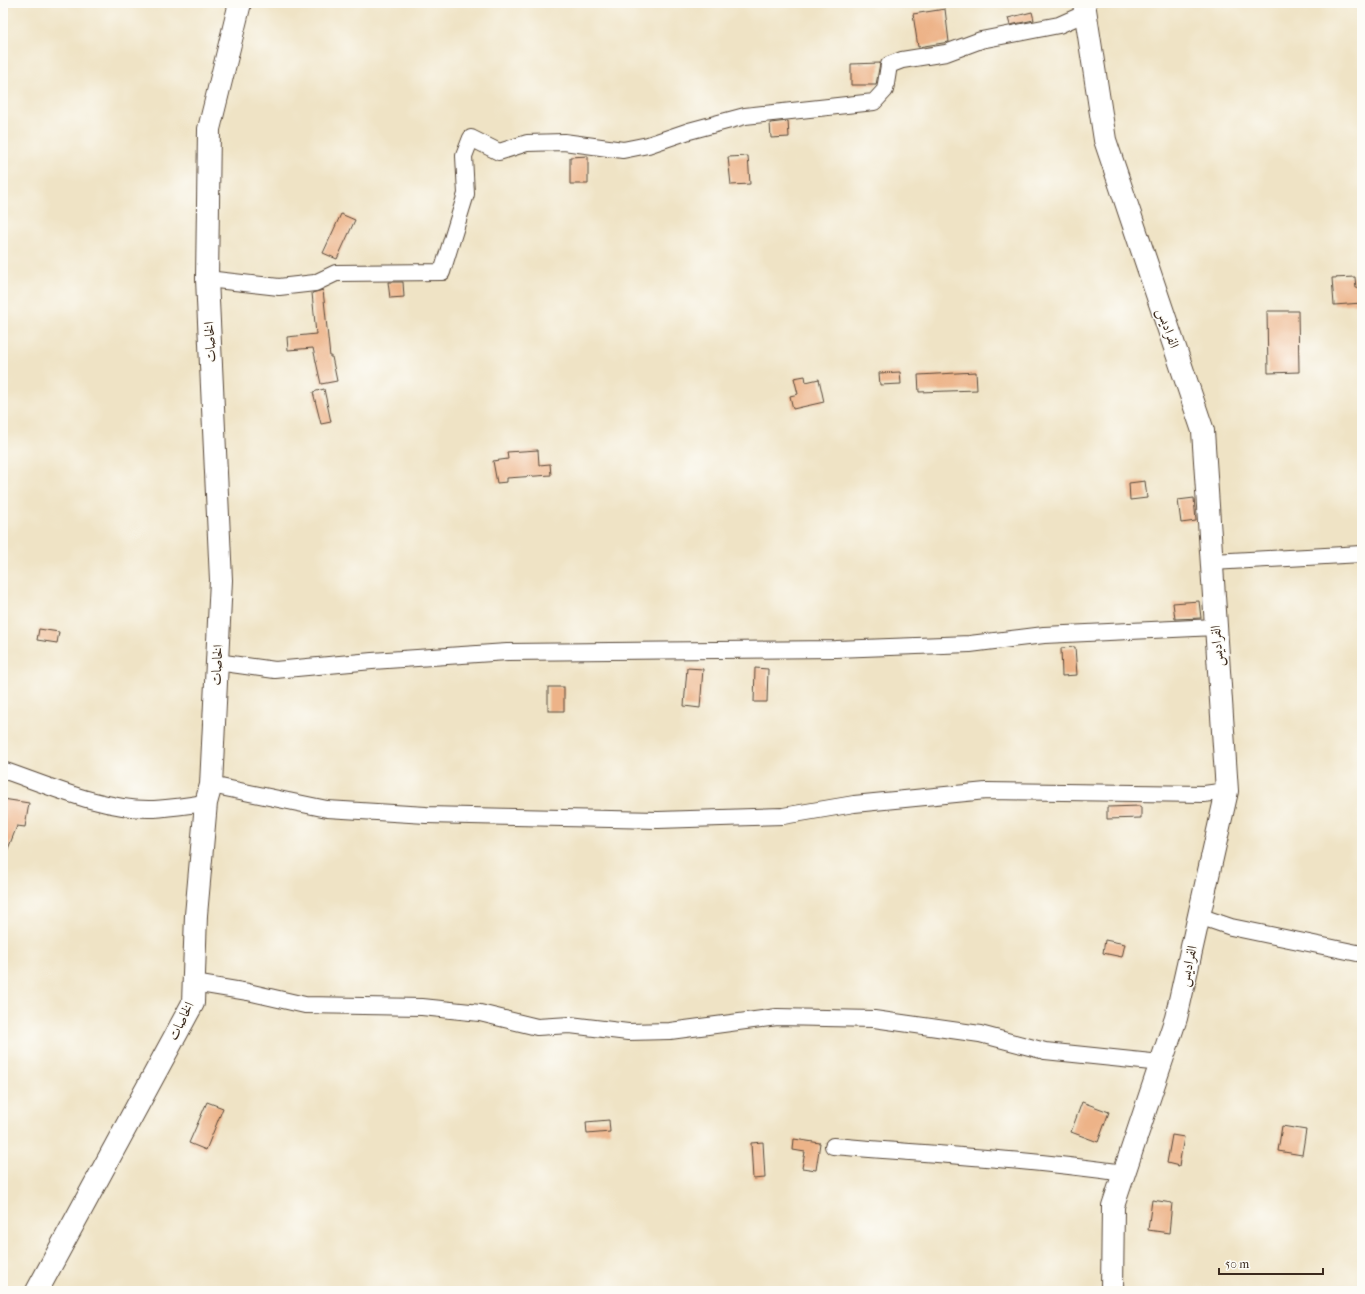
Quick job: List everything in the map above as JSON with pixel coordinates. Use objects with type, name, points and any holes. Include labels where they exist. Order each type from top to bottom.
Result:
[{"type":"street","name":"الخاصات","points":[[37,1291],[193,1003],[196,915],[209,794],[221,580],[207,279],[209,129],[240,3]]},
{"type":"street","points":[[207,279],[279,287],[314,283],[336,273],[442,272],[466,194],[464,156],[471,138],[499,152],[527,143],[564,142],[623,150],[648,145],[689,131],[745,116],[874,102],[885,90],[889,65],[902,60],[946,53],[981,40],[1059,25],[1085,8]]},
{"type":"street","name":"الفراديس","points":[[1085,8],[1105,140],[1203,431],[1227,791],[1176,1018],[1113,1206],[1112,1291]]},
{"type":"street","points":[[1212,562],[1362,554]]},
{"type":"street","points":[[217,662],[275,670],[372,661],[506,652],[836,649],[970,644],[1044,635],[1216,627]]},
{"type":"street","points":[[3,770],[68,793],[118,806],[153,809],[209,794],[327,809],[426,815],[658,820],[784,816],[854,804],[986,791],[1204,794],[1227,791]]},
{"type":"street","points":[[1199,916],[1231,927],[1362,954]]},
{"type":"street","points":[[194,983],[248,992],[305,1005],[422,1007],[480,1013],[537,1026],[570,1025],[628,1032],[670,1031],[777,1017],[874,1019],[980,1034],[1046,1051],[1161,1063]]},
{"type":"street","points":[[833,1146],[982,1157],[1082,1167],[1124,1173]]},
{"type":"building","points":[[945,9],[949,42],[918,47],[913,14]]},
{"type":"building","points":[[1032,12],[1034,20],[1010,25],[1008,18]]},
{"type":"building","points":[[880,63],[876,85],[851,85],[851,64]]},
{"type":"building","points":[[788,121],[789,137],[771,138],[770,123]]},
{"type":"building","points":[[588,156],[588,184],[570,184],[570,157]]},
{"type":"building","points":[[748,156],[750,184],[731,185],[728,157]]},
{"type":"building","points":[[341,214],[355,220],[337,259],[323,253]]},
{"type":"building","points":[[1355,277],[1356,288],[1362,288],[1362,303],[1334,305],[1332,278]]},
{"type":"building","points":[[388,282],[403,282],[404,297],[390,298]]},
{"type":"building","points":[[323,290],[330,357],[332,357],[337,381],[321,384],[313,348],[288,350],[287,337],[316,334],[312,293]]},
{"type":"building","points":[[1267,311],[1298,311],[1299,372],[1268,373]]},
{"type":"building","points":[[900,372],[901,384],[880,385],[879,373]]},
{"type":"building","points":[[976,372],[977,390],[919,392],[918,375]]},
{"type":"building","points":[[805,376],[806,382],[819,379],[824,402],[793,409],[790,396],[798,394],[794,378]]},
{"type":"building","points":[[324,389],[331,422],[321,424],[313,392]]},
{"type":"building","points":[[538,450],[539,465],[550,464],[551,475],[507,478],[507,482],[497,483],[493,461],[508,459],[507,452]]},
{"type":"building","points":[[1145,481],[1147,498],[1130,500],[1129,483]]},
{"type":"building","points":[[1194,498],[1196,521],[1181,523],[1178,500]]},
{"type":"building","points":[[1199,601],[1201,618],[1175,619],[1173,603]]},
{"type":"building","points":[[39,629],[59,632],[57,643],[37,640]]},
{"type":"building","points":[[1075,647],[1077,675],[1062,676],[1061,648]]},
{"type":"building","points":[[687,668],[703,669],[700,708],[684,706]]},
{"type":"building","points":[[755,668],[768,669],[767,702],[754,702]]},
{"type":"building","points":[[548,687],[564,687],[564,711],[548,711]]},
{"type":"building","points":[[3,799],[29,803],[25,827],[17,826],[4,859]]},
{"type":"building","points":[[1141,806],[1141,818],[1107,819],[1107,807]]},
{"type":"building","points":[[1105,940],[1125,944],[1122,957],[1103,953]]},
{"type":"building","points":[[207,1102],[223,1108],[206,1150],[189,1143]]},
{"type":"building","points":[[1082,1102],[1109,1112],[1098,1142],[1071,1132]]},
{"type":"building","points":[[609,1120],[610,1132],[587,1134],[586,1122]]},
{"type":"building","points":[[1282,1126],[1306,1130],[1302,1155],[1278,1151]]},
{"type":"building","points":[[1172,1135],[1184,1137],[1179,1166],[1167,1163]]},
{"type":"building","points":[[794,1139],[820,1143],[816,1170],[802,1168],[805,1152],[793,1150]]},
{"type":"building","points":[[763,1142],[765,1178],[753,1179],[751,1143]]},
{"type":"building","points":[[1152,1200],[1172,1203],[1169,1233],[1148,1230]]}]
